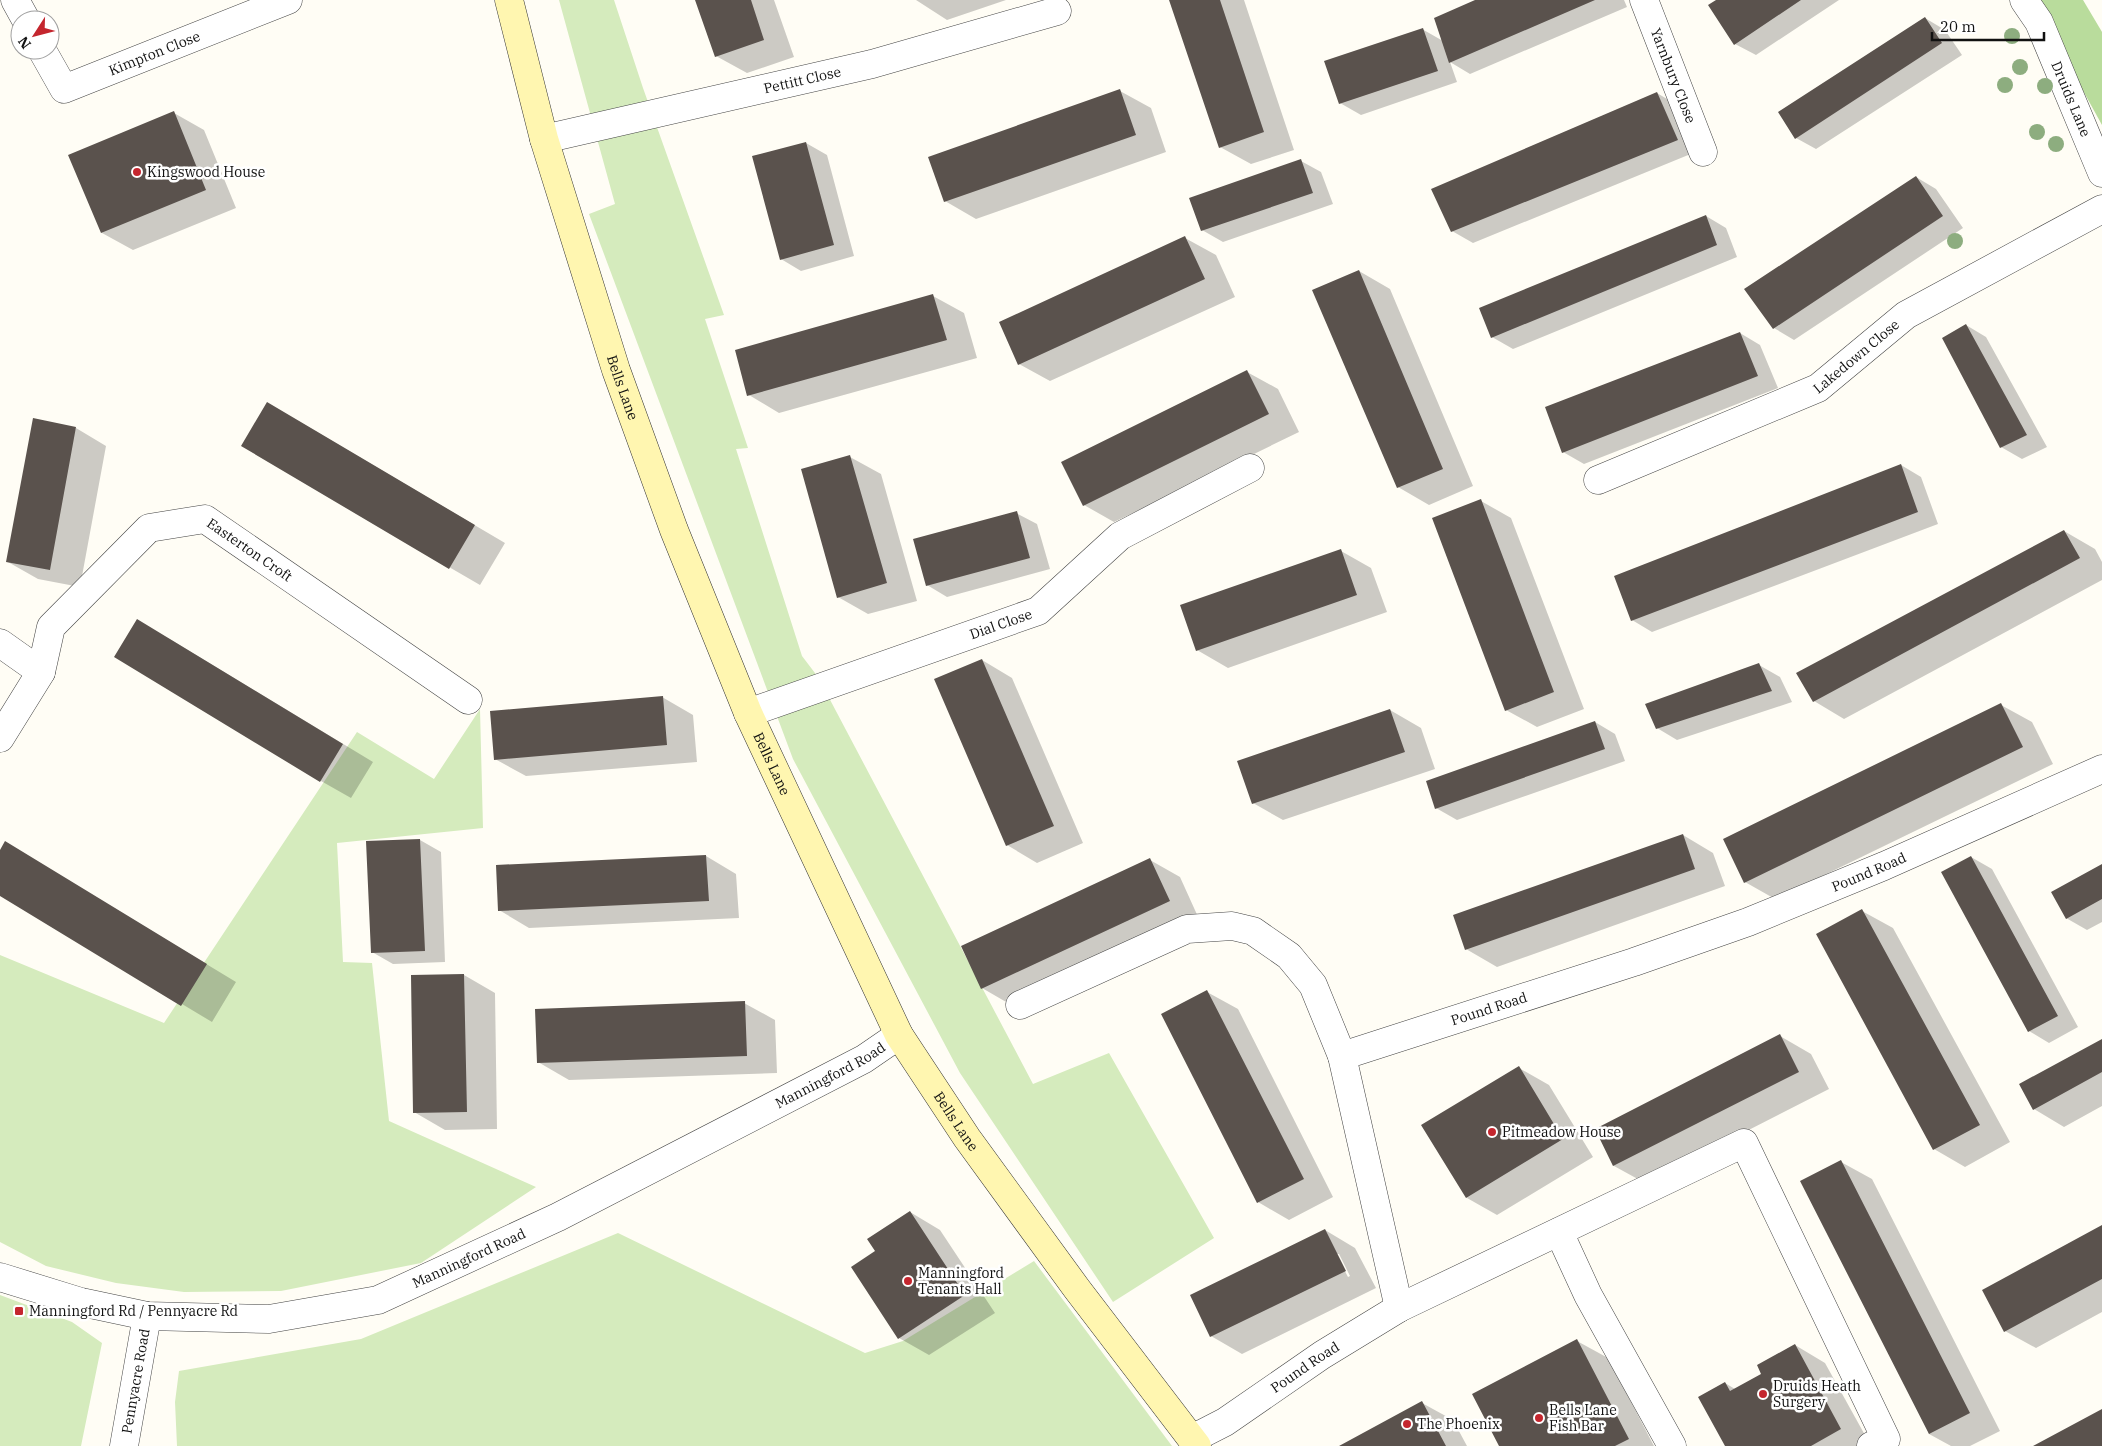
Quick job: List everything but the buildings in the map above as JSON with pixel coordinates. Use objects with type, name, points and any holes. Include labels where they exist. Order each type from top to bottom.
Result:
[{"type":"street","name":"Kimpton Close","points":[[48,60],[64,89],[288,0]]},
{"type":"street","name":"Bells Lane","points":[[509,0],[544,139],[616,370],[674,530],[748,713],[899,1035],[967,1138],[1077,1289],[1194,1443]]},
{"type":"street","name":"Yarnbury Close","points":[[1644,0],[1703,152]]},
{"type":"street","name":"Druids Lane","points":[[2024,0],[2039,22],[2102,173]]},
{"type":"street","name":"Pettitt Close","points":[[544,139],[872,64],[1057,11]]},
{"type":"street","name":"Lakedown Close","points":[[1598,480],[1818,388],[1906,315],[2102,209]]},
{"type":"street","name":"Dial Close","points":[[748,713],[1038,611],[1120,536],[1250,468]]},
{"type":"street","name":"Easterton Croft","points":[[0,738],[41,672],[51,627],[149,528],[205,519],[468,700]]},
{"type":"street","points":[[0,643],[41,672]]},
{"type":"street","name":"Pound Road","points":[[1342,1056],[1624,965],[1748,922],[1884,866],[2102,770]]},
{"type":"street","points":[[1020,1005],[1187,928],[1232,926],[1254,931],[1289,956],[1307,975],[1313,985],[1342,1056],[1399,1308]]},
{"type":"street","name":"Manningford Road","points":[[0,1278],[81,1302],[147,1316],[269,1319],[378,1300],[558,1217],[864,1059],[899,1035]]},
{"type":"street","name":"Pound Road","points":[[1194,1443],[1322,1354],[1399,1308],[1744,1143],[1886,1438],[1871,1446]]},
{"type":"street","points":[[1559,1232],[1588,1295],[1672,1446]]},
{"type":"street","name":"Pennyacre Road","points":[[124,1446],[147,1316]]},
{"type":"green space","points":[[559,0],[614,0],[643,88],[724,315],[705,319],[748,448],[736,449],[802,656],[818,677],[1033,1084],[1109,1053],[1214,1238],[1113,1302],[960,1073],[793,759],[589,214],[615,204]]},
{"type":"green space","points":[[2033,0],[2083,0],[2102,32],[2102,125]]},
{"type":"green space","points":[[480,709],[483,828],[337,843],[343,962],[372,963],[389,1121],[536,1187],[421,1263],[281,1291],[184,1292],[116,1283],[46,1266],[0,1242],[0,955],[164,1023],[357,732],[434,779]]},
{"type":"green space","points":[[618,1233],[865,1353],[903,1341],[1034,1261],[1172,1446],[177,1446],[175,1402],[179,1371],[361,1339]]},
{"type":"green space","points":[[0,1295],[72,1322],[102,1343],[81,1446],[0,1446]]},
{"type":"place","name":"Kingswood House","points":[[137,172]]},
{"type":"place","name":"Pitmeadow House","points":[[1492,1132]]},
{"type":"place","name":"Manningford Tenants Hall","points":[[908,1281]]},
{"type":"place","name":"Manningford Rd / Pennyacre Rd","points":[[19,1311]]},
{"type":"place","name":"Druids Heath Surgery","points":[[1763,1394]]},
{"type":"place","name":"Bells Lane Fish Bar","points":[[1539,1418]]},
{"type":"place","name":"The Phoenix","points":[[1407,1424]]}]
